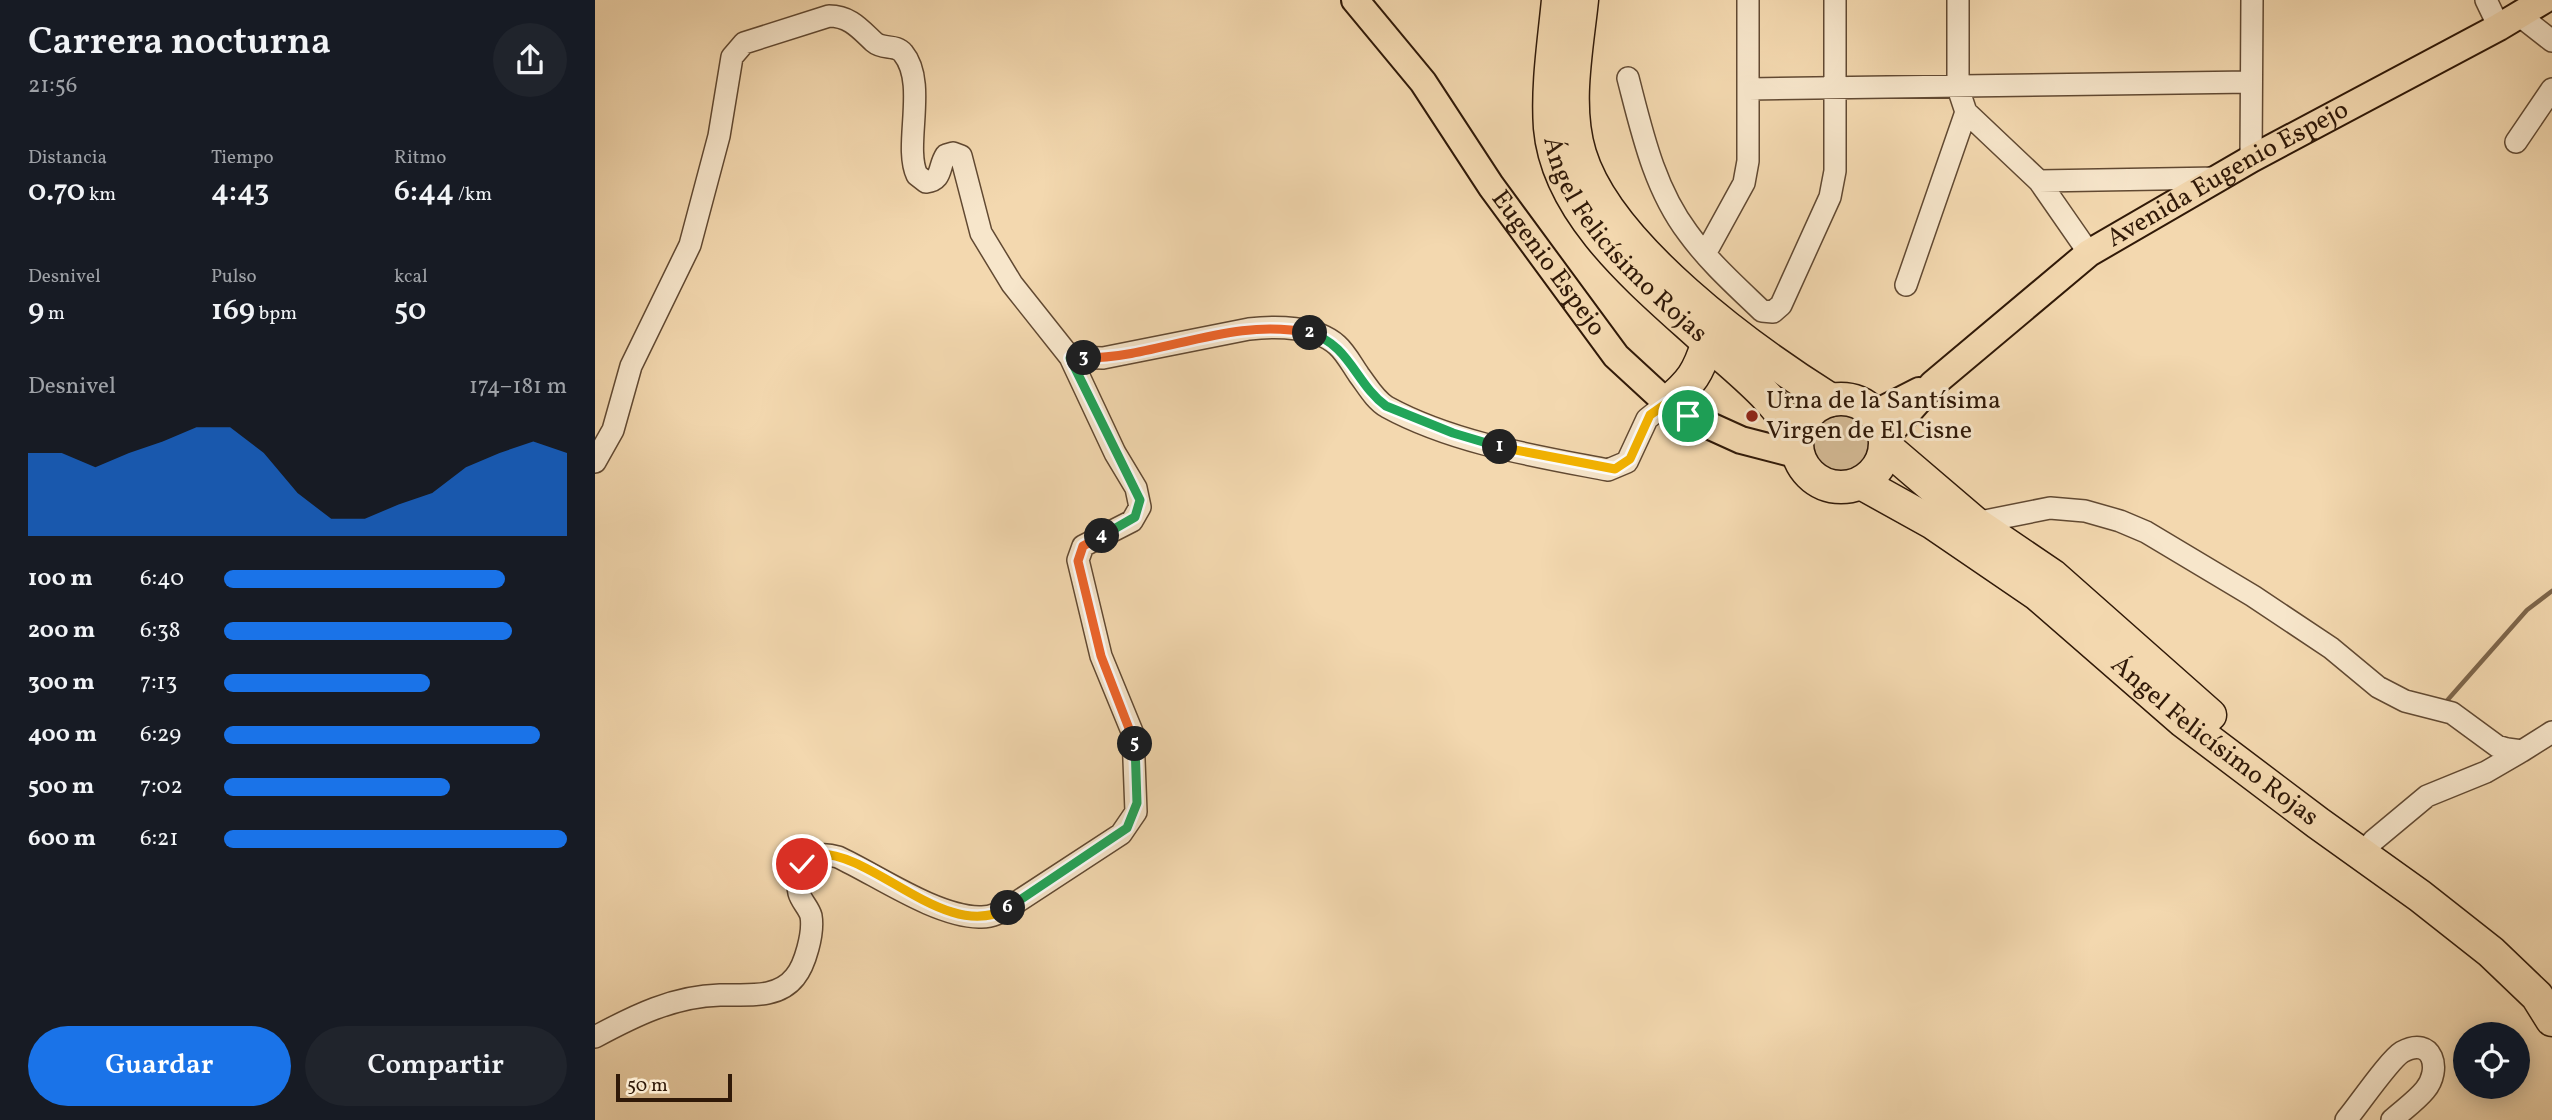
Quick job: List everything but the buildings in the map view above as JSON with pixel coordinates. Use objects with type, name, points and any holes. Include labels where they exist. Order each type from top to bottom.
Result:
[{"type":"highway","name":"Ángel Felicísimo Rojas","points":[[1558,0],[1550,92],[1551,129],[1557,161],[1571,193],[1603,238],[1635,276],[1774,403],[1798,447]]},
{"type":"highway","name":"Ángel Felicísimo Rojas","points":[[1582,0],[1574,93],[1574,127],[1580,154],[1593,183],[1652,260],[1693,297],[1831,400]]},
{"type":"highway","points":[[1667,403],[1690,383],[1699,369],[1708,342]]},
{"type":"highway","points":[[1831,400],[1857,403],[1882,433],[1875,471],[1861,483],[1844,486],[1819,480],[1808,471],[1798,447],[1807,414],[1831,400]]},
{"type":"highway","name":"Ángel Felicísimo Rojas","points":[[1882,433],[1975,523],[2053,576],[2244,769],[2420,896],[2491,952],[2537,996],[2552,1020]]},
{"type":"highway","name":"Ángel Felicísimo Rojas","points":[[1861,483],[1933,523],[2037,594],[2163,690],[2258,754],[2523,955],[2552,989]]},
{"type":"main road","name":"Eugenio Espejo","points":[[1355,0],[1423,82],[1491,186],[1606,344],[1667,403],[1741,440],[1798,447]]},
{"type":"main road","name":"Avenida Eugenio Espejo","points":[[1882,433],[1933,384],[2089,253],[2251,159],[2509,22],[2544,0]]},
{"type":"street","points":[[1705,254],[1744,183],[1748,161],[1748,0]]},
{"type":"street","points":[[1628,78],[1659,182],[1671,208],[1705,254],[1762,311],[1769,313],[1781,305],[1830,197],[1835,171],[1835,0]]},
{"type":"street","points":[[1958,0],[1958,88],[1966,112],[2039,181],[2089,253]]},
{"type":"street","points":[[2251,159],[2252,0]]},
{"type":"street","points":[[2486,0],[2509,22],[2552,41]]},
{"type":"street","points":[[595,462],[613,430],[631,366],[690,245],[719,136],[732,57],[744,43],[829,16],[845,18],[877,44],[898,48],[904,53],[913,69],[917,175],[926,182],[934,180],[940,175],[946,155],[953,153],[961,156],[981,233],[1012,284],[1070,358],[1140,500],[1135,517],[1083,546],[1078,561],[1101,656],[1133,734],[1137,803],[1132,820],[1121,834],[1014,904],[990,916],[964,915],[940,907],[838,857],[824,853],[811,856],[802,864],[798,878],[800,896],[809,910],[811,924],[803,960],[790,983],[767,993],[703,996],[657,1006],[595,1037]]},
{"type":"street","points":[[1749,89],[2251,82]]},
{"type":"street","points":[[2516,142],[2552,89]]},
{"type":"street","points":[[1906,285],[1966,112]]},
{"type":"street","points":[[2039,181],[2220,178]]},
{"type":"street","points":[[1070,358],[1114,356],[1249,328],[1299,330],[1328,339],[1337,346],[1376,399],[1415,419],[1480,442],[1608,470],[1627,462],[1647,419],[1667,403]]},
{"type":"street","points":[[1975,523],[2050,508],[2085,511],[2120,521],[2145,532],[2253,596],[2331,648],[2378,687],[2405,701],[2452,713],[2497,746],[2522,751]]},
{"type":"street","points":[[2373,841],[2427,796],[2486,772],[2552,732]]},
{"type":"street","points":[[2346,1120],[2401,1053],[2419,1047],[2428,1050],[2432,1054],[2435,1068],[2426,1089],[2392,1120]]},
{"type":"shaded area","points":[[1839,410],[1857,416],[1865,424],[1871,442],[1865,460],[1857,468],[1839,474],[1821,468],[1813,460],[1807,442],[1813,424],[1821,416]]},
{"type":"waterway","points":[[2444,704],[2527,610],[2552,591]]},
{"type":"place","name":"Urna de la Santísima Virgen de El Cisne","points":[[1752,416]]},
{"type":"route","points":[[802,864],[811,856],[824,853],[838,857],[940,907],[964,915],[990,916],[1014,904],[1045,881],[1121,834],[1132,820],[1137,803],[1133,734],[1101,656],[1078,556],[1083,546],[1132,521],[1138,513],[1140,500],[1097,418],[1070,358],[1103,358],[1249,328],[1299,330],[1328,339],[1337,346],[1376,399],[1386,406],[1480,442],[1608,470],[1622,467],[1627,462],[1647,419],[1667,403],[1688,416]]}]
